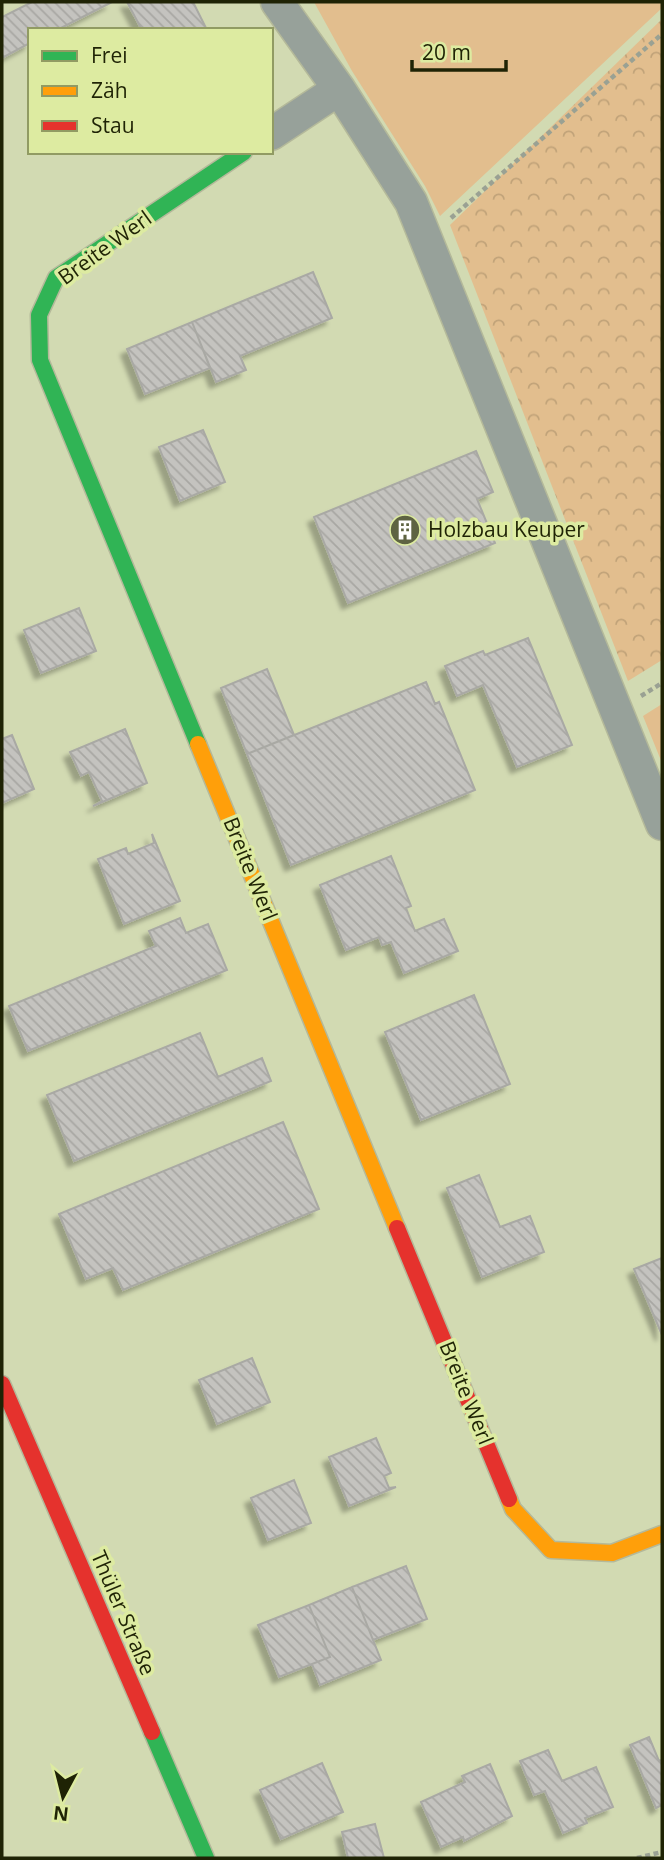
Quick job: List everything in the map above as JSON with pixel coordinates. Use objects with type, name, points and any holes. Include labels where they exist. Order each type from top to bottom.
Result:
[{"type":"street","points":[[276,2],[339,89],[411,202],[662,824]]},
{"type":"street","points":[[273,133],[339,89]]},
{"type":"street","name":"Breite Werl","points":[[241,154],[56,278],[39,315],[40,360],[513,1509],[551,1550],[612,1553],[662,1534]]},
{"type":"street","name":"Thüler Straße","points":[[2,1384],[206,1858]]},
{"type":"path","points":[[424,234],[460,212],[662,34]]},
{"type":"path","points":[[637,1858],[662,1852]]},
{"type":"green space","points":[[314,2],[662,2],[662,8],[440,216],[425,186],[352,71]]},
{"type":"green space","points":[[662,19],[662,660],[628,681],[450,225]]},
{"type":"green space","points":[[662,704],[662,763],[643,716]]},
{"type":"building","points":[[32,2],[112,2],[61,28],[28,28],[28,44],[2,58],[2,17]]},
{"type":"building","points":[[127,2],[193,2],[206,28],[141,28]]},
{"type":"building","points":[[313,272],[332,318],[240,356],[246,370],[216,382],[192,322]]},
{"type":"building","points":[[192,322],[210,368],[145,394],[127,349]]},
{"type":"building","points":[[203,430],[225,482],[180,501],[159,447]]},
{"type":"building","name":"Holzbau Keuper","points":[[476,451],[493,492],[477,499],[495,543],[348,603],[314,517]]},
{"type":"building","points":[[79,608],[96,651],[41,673],[24,630]]},
{"type":"building","points":[[528,638],[572,745],[517,767],[483,685],[457,696],[445,666],[483,651],[485,655]]},
{"type":"building","points":[[267,669],[294,735],[247,754],[221,688]]},
{"type":"building","points":[[426,682],[435,704],[439,702],[475,790],[291,865],[247,754]]},
{"type":"building","points":[[125,729],[147,783],[93,806],[102,801],[89,772],[81,776],[70,752]]},
{"type":"building","points":[[12,735],[34,789],[2,803],[2,739]]},
{"type":"building","points":[[152,834],[180,901],[124,924],[98,859],[126,848],[128,854],[154,843]]},
{"type":"building","points":[[391,856],[411,906],[406,908],[415,931],[444,919],[458,951],[404,973],[391,942],[382,945],[379,937],[346,950],[320,885]]},
{"type":"building","points":[[180,918],[186,933],[208,924],[227,970],[28,1051],[9,1006],[156,946],[149,931]]},
{"type":"building","points":[[474,995],[510,1084],[421,1120],[385,1032]]},
{"type":"building","points":[[200,1033],[218,1077],[262,1058],[271,1081],[74,1161],[47,1095]]},
{"type":"building","points":[[283,1122],[319,1209],[123,1290],[113,1268],[86,1279],[59,1214]]},
{"type":"building","points":[[479,1175],[500,1227],[530,1216],[544,1252],[482,1277],[447,1188]]},
{"type":"building","points":[[662,1258],[662,1335],[634,1269]]},
{"type":"building","points":[[252,1358],[270,1402],[217,1424],[199,1380]]},
{"type":"building","points":[[376,1438],[391,1473],[384,1476],[389,1488],[396,1487],[349,1506],[329,1457]]},
{"type":"building","points":[[294,1480],[311,1523],[268,1540],[251,1498]]},
{"type":"building","points":[[406,1566],[427,1619],[373,1640],[352,1587]]},
{"type":"building","points":[[352,1587],[381,1660],[320,1685],[312,1664],[330,1657],[309,1605]]},
{"type":"building","points":[[309,1605],[330,1657],[279,1677],[258,1625]]},
{"type":"building","points":[[649,1737],[659,1761],[662,1760],[662,1805],[656,1808],[630,1745]]},
{"type":"building","points":[[548,1750],[562,1781],[596,1767],[613,1807],[585,1818],[587,1823],[563,1833],[545,1791],[534,1795],[520,1761]]},
{"type":"building","points":[[322,1763],[343,1812],[281,1839],[260,1790]]},
{"type":"building","points":[[490,1764],[512,1816],[464,1841],[463,1837],[441,1847],[421,1802],[465,1782],[462,1776]]},
{"type":"building","points":[[375,1824],[384,1858],[348,1858],[342,1832]]},
{"type":"traffic: fast","points":[[198,744],[40,360],[39,315],[56,278],[241,154]]},
{"type":"traffic: fast","points":[[152,1732],[206,1858]]},
{"type":"traffic: slow","points":[[198,744],[397,1228]]},
{"type":"traffic: slow","points":[[509,1499],[513,1509],[551,1550],[612,1553],[662,1534]]},
{"type":"traffic: jam","points":[[397,1228],[509,1499]]},
{"type":"traffic: jam","points":[[2,1384],[152,1732]]},
{"type":"place","name":"Holzbau Keuper","points":[[405,530]]}]
